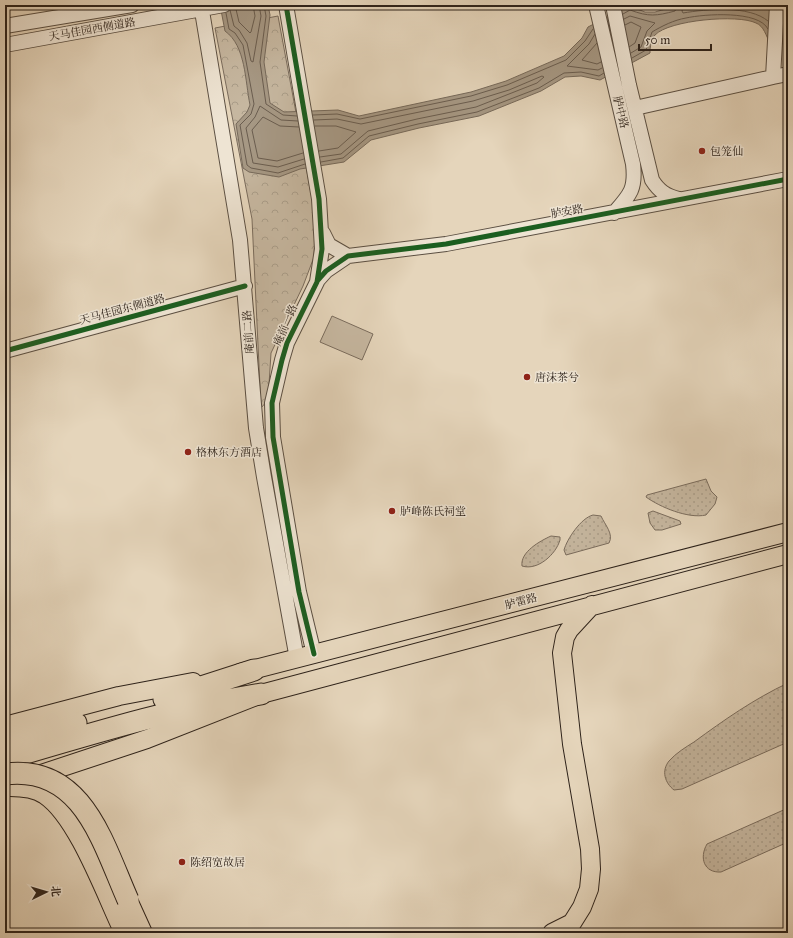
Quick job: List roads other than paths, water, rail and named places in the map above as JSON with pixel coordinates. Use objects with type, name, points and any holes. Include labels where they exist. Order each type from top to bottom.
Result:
[{"type":"highway","points":[[5,759],[254,670]]},
{"type":"highway","points":[[5,742],[125,716],[261,694]]},
{"type":"highway","points":[[5,774],[23,773],[40,776],[56,783],[78,800],[94,823],[120,904]]},
{"type":"main road","name":"胪雷路","points":[[5,726],[119,696],[254,670],[788,532]]},
{"type":"main road","name":"胪雷路","points":[[5,787],[147,739],[261,694],[788,554]]},
{"type":"main road","points":[[552,933],[569,928],[582,907],[589,889],[591,869],[590,848],[572,744],[562,645],[569,630],[592,605]]},
{"type":"main road","points":[[5,787],[20,787],[37,790],[45,794],[64,813],[74,828],[92,864],[120,904],[143,933]]},
{"type":"main road","points":[[120,904],[124,933]]},
{"type":"street","name":"天马佳园西侧道路","points":[[5,26],[132,5]]},
{"type":"street","name":"庵前一路","points":[[286,5],[315,174],[323,231],[321,260],[317,282],[287,343],[272,403],[273,437],[304,614],[305,657]]},
{"type":"street","points":[[773,76],[777,5]]},
{"type":"street","name":"胪中路","points":[[613,6],[652,180],[658,190],[668,196],[679,199]]},
{"type":"street","name":"天马佳园西侧道路","points":[[5,45],[210,7]]},
{"type":"street","name":"庵前二路","points":[[210,7],[245,286],[256,428],[264,477],[305,657]]},
{"type":"street","name":"胪中路","points":[[597,10],[635,178],[632,192],[614,213]]},
{"type":"street","points":[[635,108],[773,76],[788,74]]},
{"type":"street","name":"胪安路","points":[[348,256],[446,244],[788,179]]},
{"type":"street","points":[[317,282],[326,271],[348,256],[329,245],[323,231]]},
{"type":"street","name":"天马佳园东侧道路","points":[[5,351],[245,286]]},
{"type":"water","points":[[220,5],[268,5],[270,15],[264,62],[270,103],[284,112],[338,110],[359,116],[471,92],[506,81],[564,56],[582,38],[588,27],[629,6],[645,12],[655,12],[680,5],[788,5],[788,39],[787,44],[770,43],[759,24],[747,20],[720,19],[688,22],[663,30],[655,35],[652,41],[650,53],[600,80],[581,76],[565,77],[541,91],[479,116],[419,128],[371,140],[344,162],[300,169],[279,177],[249,172],[243,168],[236,124],[247,112],[250,105],[241,55],[232,38],[225,31]]},
{"type":"place","name":"包笼仙","points":[[702,151]]},
{"type":"place","name":"唐沫茶兮","points":[[527,377]]},
{"type":"place","name":"格林东方酒店","points":[[188,452]]},
{"type":"place","name":"胪峰陈氏祠堂","points":[[392,511]]},
{"type":"place","name":"陈绍宽故居","points":[[182,862]]}]
